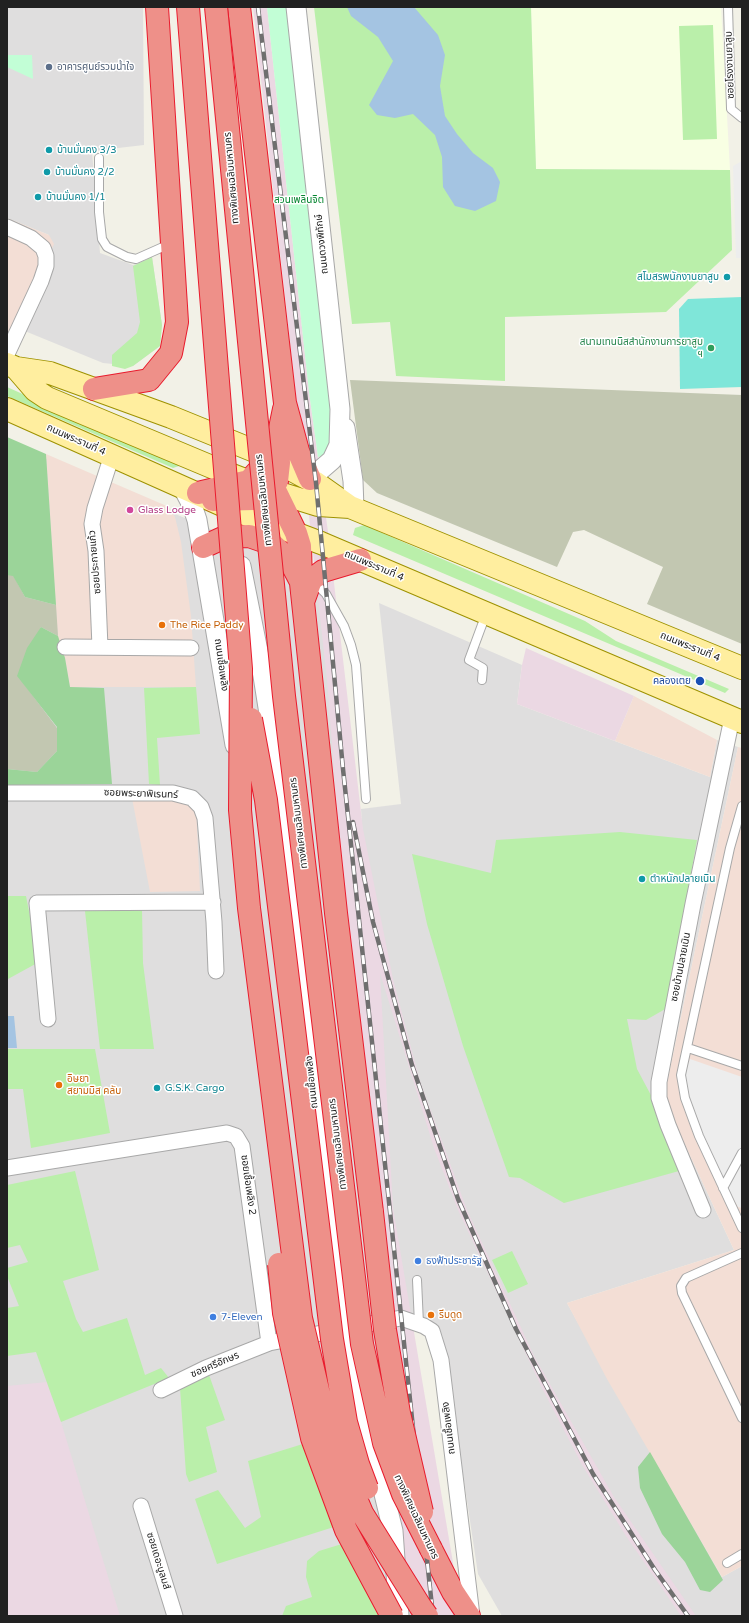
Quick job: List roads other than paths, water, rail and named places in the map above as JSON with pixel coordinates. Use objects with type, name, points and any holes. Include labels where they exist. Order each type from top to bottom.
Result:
[{"type":"highway","points":[[94,389],[149,380],[171,353],[177,322],[156,7]]},
{"type":"highway","points":[[188,7],[241,669],[240,810],[249,908],[301,1318],[328,1432],[362,1513],[427,1616]]},
{"type":"highway","name":"ทางพิเศษเฉลิมมหานคร","points":[[216,7],[284,696],[362,1344],[384,1443],[403,1494],[453,1592],[469,1616]]},
{"type":"highway","points":[[239,7],[285,404],[298,451],[310,479]]},
{"type":"highway","points":[[213,492],[264,487],[277,481],[275,460],[285,404]]},
{"type":"highway","points":[[264,487],[296,533],[300,546],[336,913],[385,1330],[399,1413],[431,1549]]},
{"type":"highway","points":[[203,547],[225,537],[249,536],[272,544],[290,561],[305,588]]},
{"type":"highway","points":[[305,588],[323,571],[360,560]]},
{"type":"highway","points":[[241,669],[266,800],[332,1339],[346,1422],[358,1464],[381,1523],[432,1616]]},
{"type":"highway","points":[[236,750],[235,834],[284,1313],[312,1438],[346,1530],[396,1615]]},
{"type":"main road","name":"ถนนพระรามที่ 4","points":[[10,362],[50,373],[171,417],[275,460],[310,479],[352,508],[742,668]]},
{"type":"main road","name":"ถนนพระรามที่ 4","points":[[10,362],[35,390],[47,398],[213,492],[296,533],[737,720]]},
{"type":"main road","name":"ถนนพระรามที่ 4","points":[[7,409],[112,455],[213,492]]},
{"type":"main road","name":"ถนนพระรามที่ 4","points":[[264,487],[318,505],[352,508]]},
{"type":"street","name":"ถนนดวงพิทักษ์","points":[[296,7],[340,409],[339,445],[332,460],[310,479]]},
{"type":"street","points":[[7,227],[31,238],[44,248],[46,256],[46,266],[41,281],[10,362]]},
{"type":"street","name":"ถนนดวงพิทักษ์","points":[[340,409],[347,434],[353,481],[352,508]]},
{"type":"street","name":"ซอยประกายแก้ว","points":[[100,647],[96,551],[92,524],[95,508],[112,455]]},
{"type":"street","name":"ถนนเชื้อเพลิง","points":[[288,833],[236,750],[203,547],[195,513],[213,492],[235,537],[263,676],[288,833],[314,1103],[344,1329],[393,1531],[396,1615]]},
{"type":"street","points":[[65,647],[191,648]]},
{"type":"street","name":"ซอยบ้านปลายเนิน","points":[[703,1210],[668,1125],[659,1098],[659,1082],[693,904],[737,720]]},
{"type":"street","name":"ซอยพระยาพิเรนทร์","points":[[7,793],[173,793],[192,798],[201,807],[205,818],[213,902],[216,971]]},
{"type":"street","points":[[48,1019],[38,903],[213,902]]},
{"type":"street","name":"ซอยเชื้อเพลิง 2","points":[[7,1168],[227,1133],[236,1136],[242,1146],[269,1343]]},
{"type":"street","name":"ถนนเชื้อเพลิง","points":[[344,1329],[383,1320],[401,1318],[419,1324],[432,1331],[441,1360],[472,1616]]},
{"type":"street","points":[[269,1343],[344,1329]]},
{"type":"street","name":"ถนนเชื้อเพลิง","points":[[344,1329],[335,1379],[336,1428],[339,1445],[372,1528],[396,1615]]},
{"type":"street","name":"ซอยศรีอักษร","points":[[162,1390],[206,1368],[269,1343]]},
{"type":"street","name":"ซอยเดอะบูลมส์","points":[[141,1506],[175,1616]]},
{"type":"lane","name":"ซอยโรงงานยาสูบ","points":[[728,7],[731,109],[742,118]]},
{"type":"lane","points":[[99,158],[99,218],[102,239],[107,247],[127,257],[136,259],[172,243]]},
{"type":"lane","points":[[305,588],[326,594],[344,626],[351,645],[356,665],[366,799]]},
{"type":"lane","points":[[482,680],[483,668],[469,660],[486,614]]},
{"type":"lane","points":[[742,806],[730,848],[681,1075],[682,1087],[699,1136],[742,1228]]},
{"type":"lane","points":[[688,1048],[742,1066]]},
{"type":"lane","points":[[723,1188],[742,1153]]},
{"type":"lane","points":[[742,1253],[686,1278],[681,1286],[682,1293],[742,1418]]},
{"type":"lane","points":[[417,1280],[419,1324]]},
{"type":"lane","points":[[727,1563],[742,1554]]},
{"type":"railway","points":[[258,7],[316,483],[343,769],[433,1616]]},
{"type":"railway","points":[[353,822],[373,922],[412,1065],[458,1199],[516,1329],[593,1474],[655,1570],[688,1616]]},
{"type":"place","name":"อาคารศูนย์รวมน้ำใจ","points":[[49,67]]},
{"type":"place","name":"บ้านมั่นคง 3/3","points":[[49,150]]},
{"type":"place","name":"บ้านมั่นคง 2/2","points":[[47,172]]},
{"type":"place","name":"บ้านมั่นคง 1/1","points":[[38,197]]},
{"type":"place","name":"สโมสรพนักงานยาสูบ","points":[[727,277]]},
{"type":"place","name":"สนามเทนนิสสำนักงานการยาสูบ ฯ","points":[[711,348]]},
{"type":"place","name":"Glass Lodge","points":[[130,510]]},
{"type":"place","name":"The Rice Paddy","points":[[162,625]]},
{"type":"place","name":"คลองเตย","points":[[700,681]]},
{"type":"place","name":"ตำหนักปลายเนิน","points":[[642,879]]},
{"type":"place","name":"อิษยา สยามมิส คลับ","points":[[59,1085]]},
{"type":"place","name":"G.S.K. Cargo","points":[[157,1088]]},
{"type":"place","name":"ธงฟ้าประชารัฐ","points":[[418,1261]]},
{"type":"place","name":"รีบดูด","points":[[431,1315]]},
{"type":"place","name":"7-Eleven","points":[[213,1317]]},
{"type":"park label","name":"สวนเพลินจิต","points":[[299,200]]}]
